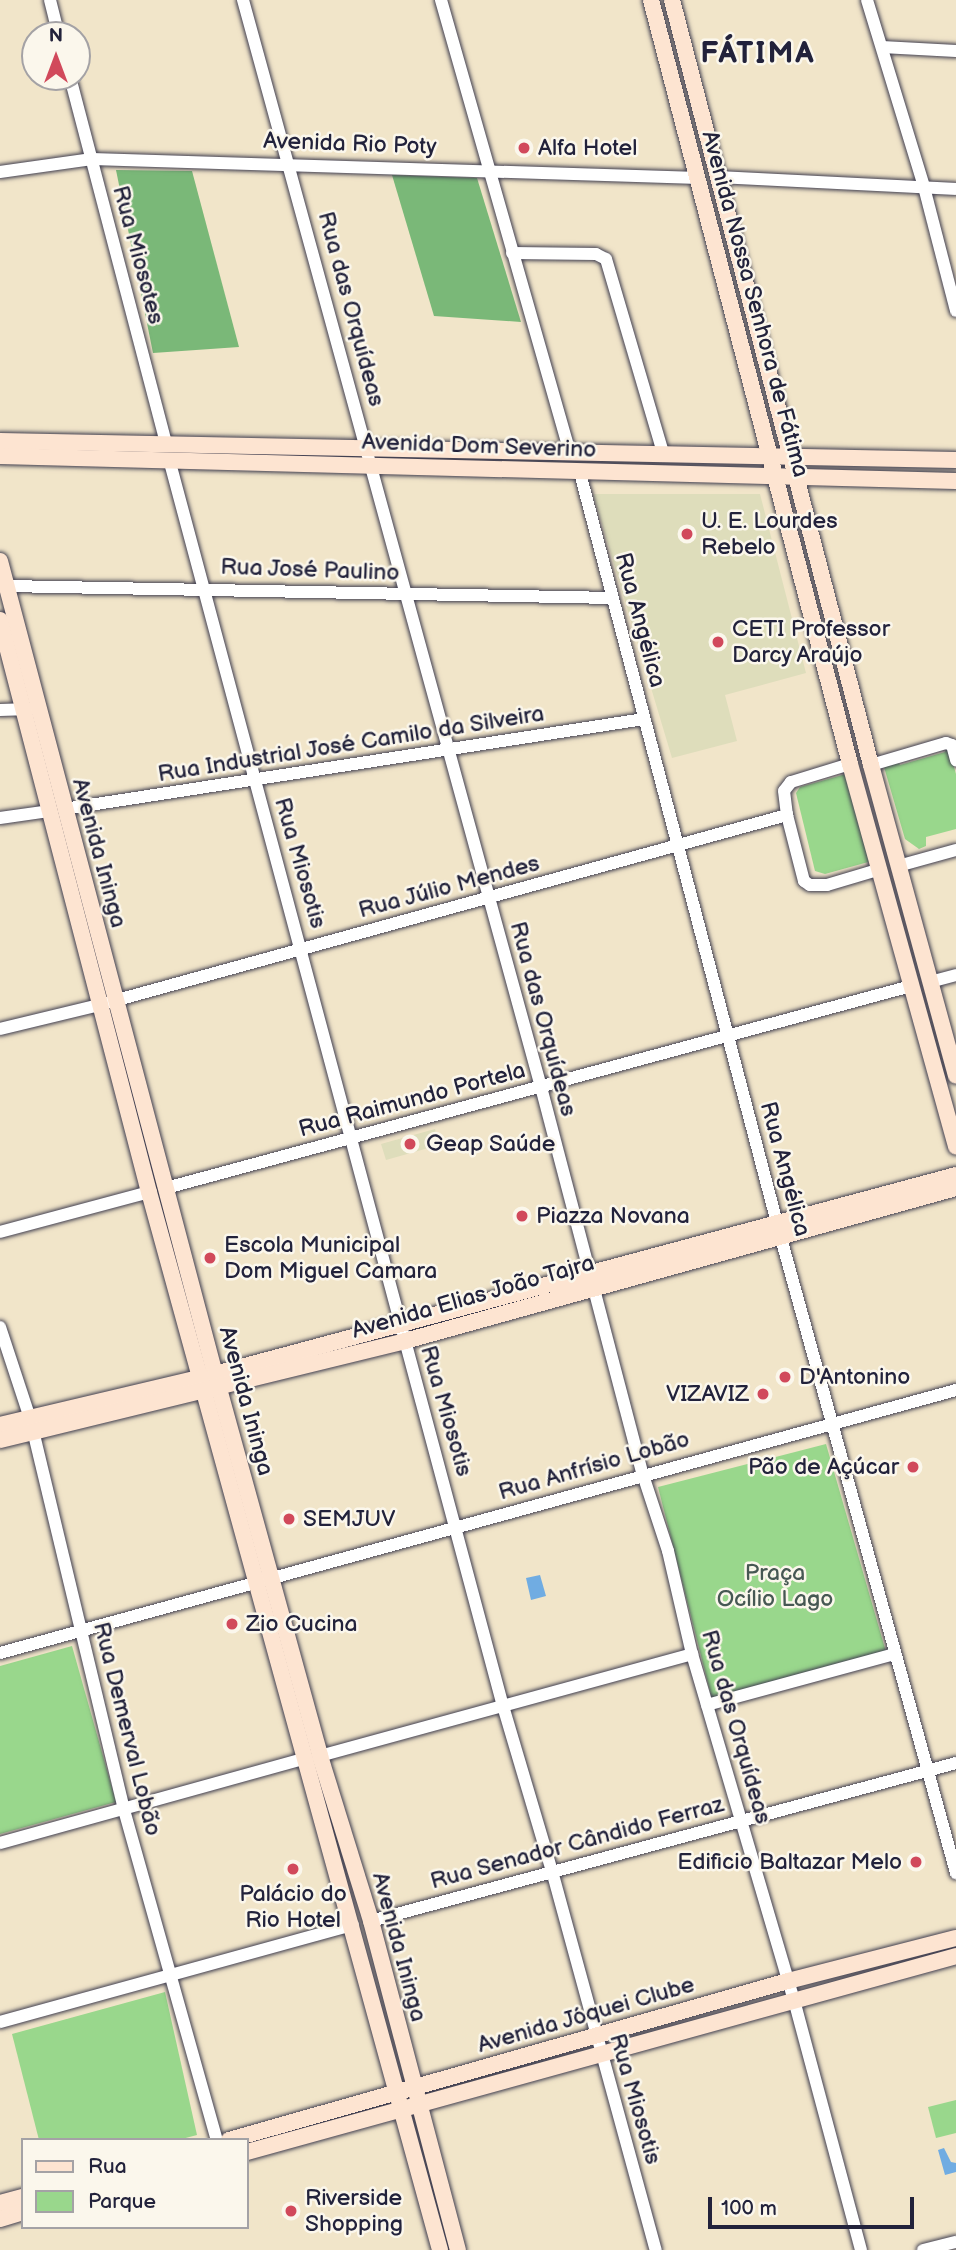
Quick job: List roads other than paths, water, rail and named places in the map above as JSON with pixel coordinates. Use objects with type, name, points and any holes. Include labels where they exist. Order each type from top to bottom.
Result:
[{"type":"main road","name":"Avenida Nossa Senhora de Fátima","points":[[651,0],[850,764],[956,1147]]},
{"type":"main road","name":"Avenida Nossa Senhora de Fátima","points":[[671,0],[871,765],[956,1076]]},
{"type":"main road","name":"Avenida Dom Severino","points":[[0,441],[370,465],[580,473],[956,481]]},
{"type":"main road","name":"Avenida Dom Severino","points":[[0,456],[366,448],[792,459],[956,460]]},
{"type":"main road","name":"Avenida Ininga","points":[[0,561],[31,709],[107,1003],[149,1192],[210,1383],[264,1578],[371,1921],[458,2250]]},
{"type":"main road","name":"Avenida Ininga","points":[[0,620],[31,709]]},
{"type":"main road","name":"Avenida Ininga","points":[[107,1003],[166,1188],[210,1383]]},
{"type":"main road","name":"Avenida Elias João Tajra","points":[[779,1231],[956,1175]]},
{"type":"main road","name":"Avenida Elias João Tajra","points":[[0,1440],[32,1425],[210,1383],[403,1333],[591,1280],[956,1188]]},
{"type":"main road","name":"Avenida Elias João Tajra","points":[[0,1425],[32,1425]]},
{"type":"main road","name":"Avenida Ininga","points":[[264,1578],[303,1759],[352,1925],[440,2250]]},
{"type":"main road","name":"Avenida Jóquei Clube","points":[[236,2138],[788,1981],[956,1938]]},
{"type":"main road","name":"Avenida Jóquei Clube","points":[[248,2152],[956,1956]]},
{"type":"main road","points":[[0,2203],[21,2198]]},
{"type":"main road","points":[[0,2218],[21,2213]]},
{"type":"street","points":[[50,0],[55,21]]},
{"type":"street","name":"Rua das Orquídeas","points":[[243,0],[541,1087],[643,1475],[668,1551],[692,1654],[794,2000],[860,2250]]},
{"type":"street","points":[[441,0],[570,453]]},
{"type":"street","points":[[867,0],[925,187],[956,311]]},
{"type":"street","points":[[882,47],[956,51]]},
{"type":"street","name":"Rua Miosotes","points":[[74,91],[168,451]]},
{"type":"street","name":"Avenida Rio Poty","points":[[0,172],[92,159],[289,163],[699,178]]},
{"type":"street","points":[[719,177],[956,189]]},
{"type":"street","points":[[512,253],[596,254],[606,259],[664,456]]},
{"type":"street","name":"Rua Miosotis","points":[[168,451],[503,1706],[552,1871],[656,2250]]},
{"type":"street","name":"Rua Angélica","points":[[580,473],[779,1231],[956,1873]]},
{"type":"street","name":"Rua José Paulino","points":[[6,586],[612,597]]},
{"type":"street","points":[[0,710],[31,709]]},
{"type":"street","name":"Rua Industrial José Camilo da Silveira","points":[[0,818],[644,719]]},
{"type":"street","points":[[871,765],[946,743],[952,745],[956,760]]},
{"type":"street","points":[[850,764],[791,782],[784,791],[787,816],[804,881],[810,885],[827,885],[881,869]]},
{"type":"street","name":"Rua Júlio Mendes","points":[[0,1029],[303,950],[787,816]]},
{"type":"street","points":[[898,866],[956,850]]},
{"type":"street","points":[[930,982],[956,975]]},
{"type":"street","name":"Rua Raimundo Portela","points":[[166,1188],[911,986]]},
{"type":"street","points":[[0,1231],[149,1192]]},
{"type":"street","name":"Rua Demerval Lobão","points":[[0,1327],[32,1425],[124,1810],[216,2138]]},
{"type":"street","name":"Rua Anfrísio Lobão","points":[[0,1653],[832,1421],[956,1390]]},
{"type":"street","points":[[320,1756],[692,1654]]},
{"type":"street","points":[[707,1705],[895,1654]]},
{"type":"street","points":[[0,1843],[303,1759]]},
{"type":"street","name":"Rua Senador Cândido Ferraz","points":[[371,1921],[956,1763]]},
{"type":"street","points":[[1,2018],[352,1925]]},
{"type":"street","points":[[923,2250],[956,2242]]},
{"type":"water","points":[[540,1575],[546,1596],[531,1600],[526,1578]]},
{"type":"water","points":[[944,2148],[951,2162],[956,2163],[956,2172],[945,2175],[938,2150]]},
{"type":"place","name":"Alfa Hotel","points":[[524,148]]},
{"type":"place","name":"U. E. Lourdes Rebelo","points":[[687,534]]},
{"type":"place","name":"CETI Professor Darcy Araújo","points":[[718,642]]},
{"type":"place","name":"Geap Saúde","points":[[410,1144]]},
{"type":"place","name":"Piazza Novana","points":[[522,1216]]},
{"type":"place","name":"Escola Municipal Dom Miguel Camara","points":[[210,1258]]},
{"type":"place","name":"D'Antonino","points":[[785,1377]]},
{"type":"place","name":"VIZAVIZ","points":[[763,1394]]},
{"type":"place","name":"Pão de Açúcar","points":[[913,1467]]},
{"type":"place","name":"SEMJUV","points":[[289,1519]]},
{"type":"place","name":"Zio Cucina","points":[[232,1624]]},
{"type":"place","name":"Edificio Baltazar Melo","points":[[916,1862]]},
{"type":"place","name":"Palácio do Rio Hotel","points":[[293,1869]]},
{"type":"place","name":"Riverside Shopping","points":[[291,2211]]},
{"type":"district","name":"FÁTIMA","points":[[758,54]]},
{"type":"park label","name":"Praça Ocílio Lago","points":[[775,1586]]}]
